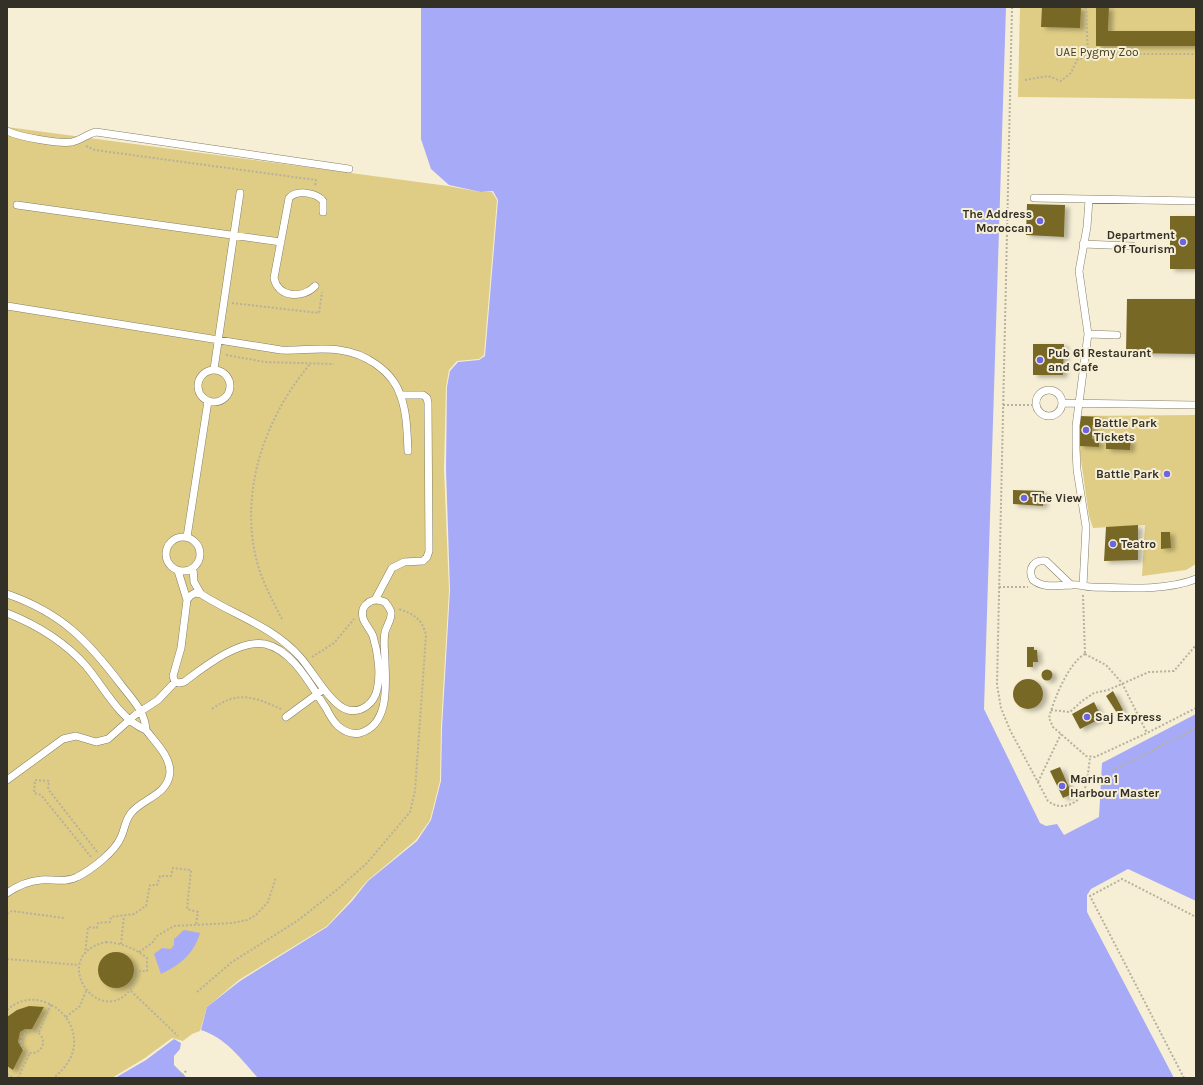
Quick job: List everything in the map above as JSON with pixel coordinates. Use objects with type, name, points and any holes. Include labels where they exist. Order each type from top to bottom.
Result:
[{"type":"lane","points":[[7,131],[24,136],[73,142],[89,133],[96,132],[349,169]]},
{"type":"lane","points":[[214,369],[240,193]]},
{"type":"lane","points":[[315,286],[302,295],[285,293],[277,288],[274,278],[289,198],[295,193],[314,195],[321,198],[323,202],[323,212]]},
{"type":"lane","points":[[1034,198],[1196,201]]},
{"type":"lane","points":[[1083,586],[1085,515],[1077,470],[1076,448],[1079,403],[1088,334],[1079,280],[1080,261],[1088,218],[1088,200]]},
{"type":"lane","points":[[17,205],[281,242]]},
{"type":"lane","points":[[1083,244],[1132,246]]},
{"type":"lane","points":[[7,306],[281,350],[324,349],[353,353],[366,358],[378,366],[389,376],[401,395],[406,415],[408,451]]},
{"type":"lane","points":[[1088,334],[1117,335]]},
{"type":"lane","points":[[214,369],[224,372],[228,376],[230,386],[229,391],[223,399],[213,402],[208,401],[200,395],[197,385],[201,375],[214,369]]},
{"type":"lane","points":[[1048,390],[1060,395],[1063,403],[1059,412],[1050,417],[1041,414],[1036,405],[1037,396],[1048,390]]},
{"type":"lane","points":[[375,600],[392,568],[404,562],[423,561],[427,557],[428,551],[428,403],[423,395],[401,395]]},
{"type":"lane","points":[[187,537],[208,401]]},
{"type":"lane","points":[[1063,403],[1196,405]]},
{"type":"lane","points":[[194,568],[186,571],[178,571],[171,567],[167,561],[166,553],[172,540],[179,537],[187,537],[198,544],[201,557],[194,568],[194,582],[201,594]]},
{"type":"lane","points":[[1071,585],[1051,564],[1041,560],[1036,562],[1030,570],[1033,580],[1041,585],[1056,587],[1071,585],[1163,587],[1177,585],[1196,579]]},
{"type":"lane","points":[[175,682],[173,676],[181,648],[187,600],[178,571]]},
{"type":"lane","points":[[175,682],[179,684],[184,682],[221,656],[239,647],[248,644],[264,644],[286,654],[337,725],[346,732],[357,733],[368,730],[376,723],[384,702],[385,633],[391,618],[391,611],[385,602],[375,600],[366,604],[363,609],[363,620],[373,638],[378,660],[378,686],[374,700],[363,709],[348,710],[335,703],[304,661],[269,630],[201,594],[195,593],[187,600]]},
{"type":"lane","points":[[7,594],[45,610],[65,623],[83,638],[100,656],[141,711],[144,717],[146,730],[168,763],[168,780],[159,793],[131,813],[118,843],[96,864],[72,879],[39,880],[19,886],[7,893]]},
{"type":"lane","points":[[7,613],[27,621],[49,633],[68,648],[85,665],[129,720],[146,730]]},
{"type":"lane","points":[[7,780],[63,739],[76,736],[96,742],[102,742],[113,736],[129,720],[158,700],[175,682]]},
{"type":"lane","points":[[288,716],[324,688]]},
{"type":"path","points":[[1012,7],[997,684],[1001,708],[1010,730],[1038,783],[1048,800],[1054,805],[1074,803],[1084,794],[1090,758]]},
{"type":"path","points":[[1086,7],[1088,55]]},
{"type":"path","points":[[1025,80],[1048,76],[1061,81],[1071,73],[1077,60],[1092,54],[1196,54]]},
{"type":"path","points":[[73,142],[95,150],[316,180],[314,195]]},
{"type":"path","points":[[224,302],[319,313],[322,292]]},
{"type":"path","points":[[217,354],[265,362],[334,364]]},
{"type":"path","points":[[282,619],[260,573],[255,551],[252,517],[254,476],[261,450],[274,420],[298,378],[311,363]]},
{"type":"path","points":[[1003,405],[1036,405]]},
{"type":"path","points":[[999,586],[1026,588],[1041,585]]},
{"type":"path","points":[[1083,586],[1085,654],[1073,665],[1051,710],[1050,722],[1060,734],[1090,758]]},
{"type":"path","points":[[197,992],[232,962],[297,921],[338,889],[367,863],[410,812],[415,791],[426,635],[423,624],[418,618],[410,613],[388,606]]},
{"type":"path","points":[[304,661],[315,656],[334,643],[363,609]]},
{"type":"path","points":[[1051,710],[1070,712],[1094,693],[1108,690],[1149,672],[1174,671],[1196,645]]},
{"type":"path","points":[[1085,654],[1106,665],[1122,683],[1148,733]]},
{"type":"path","points":[[212,709],[234,698],[249,697],[288,716]]},
{"type":"path","points":[[1090,758],[1148,733],[1196,708]]},
{"type":"path","points":[[1112,771],[1196,728]]},
{"type":"path","points":[[1038,783],[1060,734]]},
{"type":"path","points":[[96,864],[41,795],[34,792],[35,780],[49,781],[48,789],[102,859]]},
{"type":"path","points":[[85,954],[88,927],[97,928],[98,923],[110,922],[111,917],[134,914],[146,906],[150,885],[157,885],[160,876],[172,876],[173,868],[191,870],[187,909],[198,912],[196,925]]},
{"type":"path","points":[[139,952],[152,943],[157,936],[169,931],[174,926],[241,922],[256,915],[268,902],[276,877]]},
{"type":"path","points":[[1184,1078],[1090,896],[1122,879],[1196,917]]},
{"type":"path","points":[[7,914],[12,911],[64,918]]},
{"type":"path","points":[[121,944],[124,916]]},
{"type":"path","points":[[106,942],[121,944],[139,952],[147,958],[147,972],[140,971],[131,991],[120,999],[111,1001],[101,1000],[86,991],[80,978],[79,965],[85,954],[97,944],[106,942]]},
{"type":"path","points":[[7,959],[79,965]]},
{"type":"path","points":[[66,1017],[80,1006],[86,991]]},
{"type":"path","points":[[131,991],[178,1036]]},
{"type":"path","points":[[8,1009],[21,1002],[34,1000],[51,1004],[66,1017],[73,1033],[73,1051],[69,1062],[62,1071],[53,1078]]},
{"type":"path","points":[[38,1033],[51,1004]]},
{"type":"path","points":[[30,1031],[38,1033],[43,1040],[43,1044],[38,1051],[30,1053],[26,1051],[21,1044],[23,1036],[30,1031]]},
{"type":"path","points":[[18,1078],[30,1053]]},
{"type":"path","points":[[179,1078],[186,1070]]},
{"type":"path","points":[[7,1074],[13,1078]]},
{"type":"green space","name":"UAE Pygmy Zoo","points":[[1020,7],[1196,7],[1196,99],[1018,97]]},
{"type":"green space","points":[[7,127],[448,186],[481,192],[492,192],[497,200],[484,355],[479,359],[457,361],[449,370],[446,387],[444,469],[449,590],[441,727],[440,781],[430,820],[416,840],[367,881],[327,926],[239,980],[207,1007],[200,1031],[192,1034],[183,1041],[172,1038],[145,1058],[112,1078],[7,1078]]},
{"type":"green space","points":[[1196,415],[1196,564],[1186,570],[1142,576],[1145,525],[1093,528],[1089,516],[1079,446],[1080,416]]},
{"type":"water","points":[[421,7],[1006,7],[984,709],[1040,823],[1046,826],[1057,824],[1064,835],[1099,817],[1102,763],[1196,714],[1196,901],[1128,869],[1091,889],[1087,895],[1087,912],[1174,1078],[258,1078],[226,1044],[218,1038],[201,1030],[207,1007],[240,981],[327,927],[352,901],[368,881],[417,841],[431,820],[441,781],[442,728],[450,590],[446,469],[447,387],[450,371],[458,362],[479,360],[485,356],[498,200],[493,191],[481,192],[449,185],[431,169],[421,139]]},
{"type":"water","points":[[184,930],[200,933],[194,947],[180,963],[161,974],[154,954],[162,948],[171,949],[174,945],[174,939]]},
{"type":"water","points":[[174,1039],[181,1043],[180,1049],[174,1056],[174,1065],[187,1078],[115,1078],[146,1060]]},
{"type":"building","points":[[1042,7],[1081,7],[1080,28],[1041,27]]},
{"type":"building","points":[[1096,7],[1109,7],[1108,31],[1196,31],[1196,46],[1096,46]]},
{"type":"building","points":[[1027,204],[1065,205],[1064,237],[1026,235]]},
{"type":"building","name":"Department Of Tourism","points":[[1170,216],[1196,216],[1196,269],[1170,269]]},
{"type":"building","points":[[1127,299],[1196,299],[1196,354],[1126,353]]},
{"type":"building","points":[[1033,344],[1064,344],[1063,375],[1033,375]]},
{"type":"building","name":"Battle Park Tickets","points":[[1080,416],[1101,417],[1101,425],[1092,425],[1092,439],[1099,440],[1099,447],[1079,446]]},
{"type":"building","points":[[1106,440],[1131,440],[1130,450],[1106,449]]},
{"type":"building","points":[[1013,490],[1044,491],[1043,506],[1013,504]]},
{"type":"building","points":[[1138,525],[1138,560],[1104,561],[1106,527]]},
{"type":"building","points":[[1161,532],[1170,532],[1171,548],[1161,549]]},
{"type":"building","points":[[1027,647],[1034,647],[1034,650],[1037,650],[1038,662],[1033,662],[1033,667],[1027,667]]},
{"type":"building","points":[[1047,669],[1051,671],[1053,675],[1051,679],[1047,681],[1043,679],[1041,675],[1043,671]]},
{"type":"building","points":[[1028,679],[1039,683],[1043,694],[1039,705],[1028,709],[1017,705],[1013,694],[1017,683]]},
{"type":"building","points":[[1113,691],[1123,710],[1117,713],[1106,696]]},
{"type":"building","points":[[1094,702],[1102,718],[1080,729],[1072,714]]},
{"type":"building","points":[[1060,767],[1072,794],[1063,798],[1050,771]]},
{"type":"building","points":[[120,952],[129,957],[133,963],[133,977],[129,983],[120,988],[112,988],[103,983],[99,977],[98,966],[103,957],[109,953]]},
{"type":"building","points":[[29,1006],[44,1007],[32,1029],[25,1029],[20,1032],[18,1042],[23,1050],[13,1070],[7,1066],[7,1017],[17,1010]]},
{"type":"place","name":"The Address Moroccan","points":[[1040,221]]},
{"type":"place","name":"Department Of Tourism","points":[[1183,242]]},
{"type":"place","name":"Pub 61 Restaurant and Cafe","points":[[1040,360]]},
{"type":"place","name":"Battle Park Tickets","points":[[1086,430]]},
{"type":"place","name":"Battle Park","points":[[1167,474]]},
{"type":"place","name":"The View","points":[[1024,498]]},
{"type":"place","name":"Teatro","points":[[1113,544]]},
{"type":"place","name":"Saj Express","points":[[1087,717]]},
{"type":"place","name":"Marina 1 Harbour Master","points":[[1062,786]]}]
